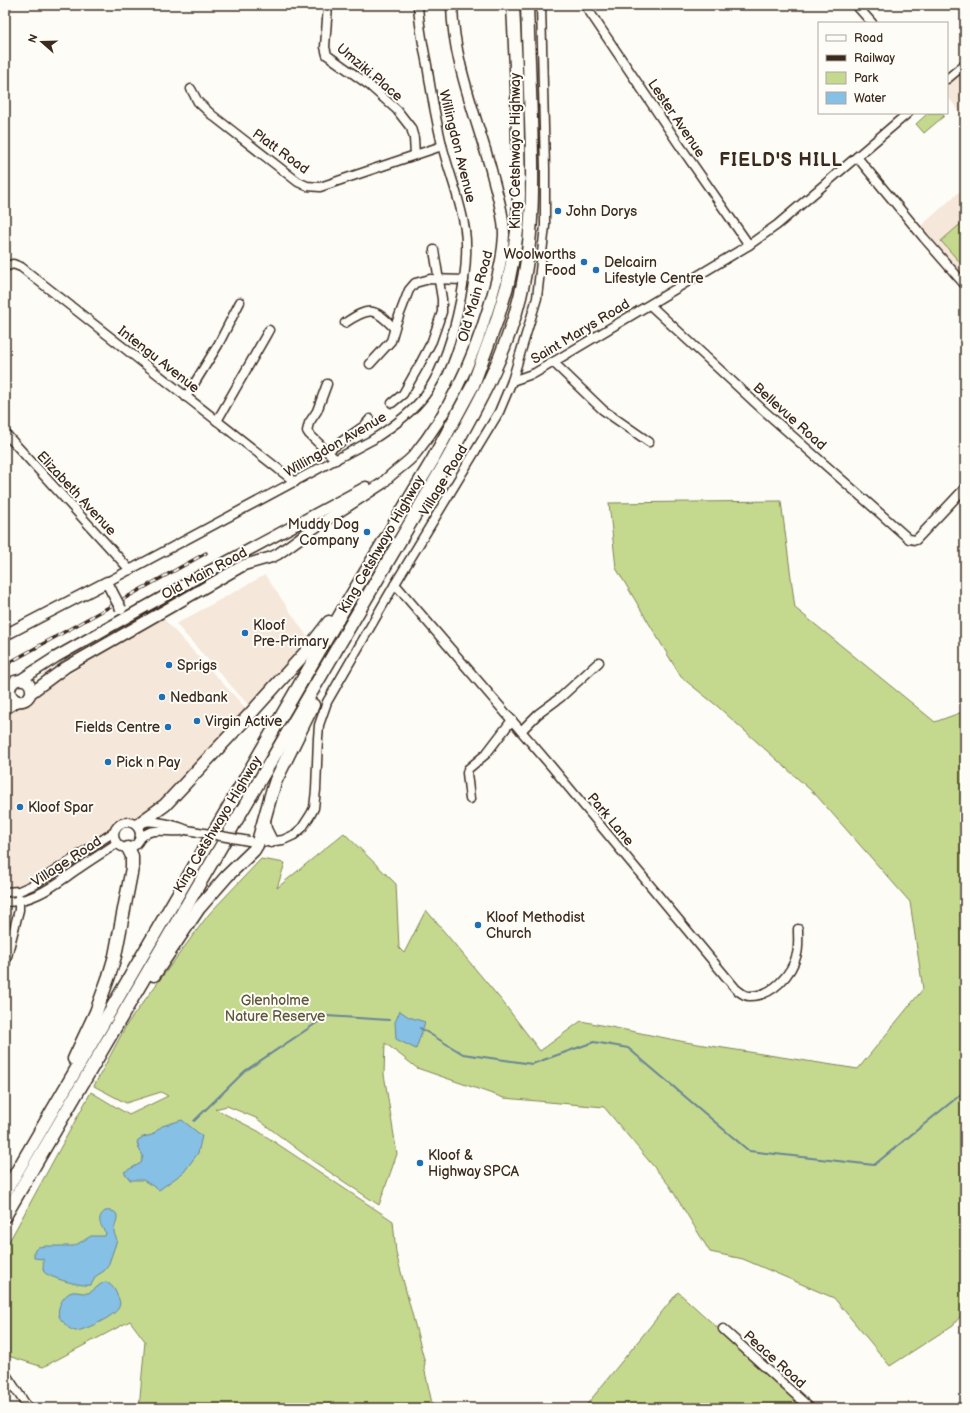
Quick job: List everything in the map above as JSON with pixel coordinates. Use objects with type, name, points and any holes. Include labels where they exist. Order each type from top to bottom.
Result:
[{"type":"highway","name":"King Cetshwayo Highway","points":[[5,1192],[350,598],[432,461],[473,385],[498,320],[508,283],[518,223],[519,193],[517,89],[513,5]]},
{"type":"highway","name":"King Cetshwayo Highway","points":[[5,1216],[336,651],[484,394],[500,358],[518,304],[529,250],[532,210],[532,159],[527,5]]},
{"type":"highway","points":[[138,824],[165,805],[305,653],[327,624],[350,598]]},
{"type":"highway","points":[[116,1025],[145,989],[199,908],[222,882],[254,850],[253,842],[264,820],[276,780],[323,686],[336,651]]},
{"type":"highway","points":[[264,820],[265,829],[271,841]]},
{"type":"highway","points":[[40,1132],[96,1012],[109,976],[116,950],[132,868],[132,856],[123,845]]},
{"type":"main road","name":"Old Main Road","points":[[31,693],[66,667],[215,581],[244,565],[272,557],[305,539],[383,483],[414,455],[428,436],[462,379],[472,355],[497,280],[504,234],[501,212],[482,136],[460,64],[452,5]]},
{"type":"main road","name":"Old Main Road","points":[[22,679],[56,657],[270,537],[388,477]]},
{"type":"main road","points":[[288,528],[298,532],[305,539]]},
{"type":"main road","points":[[270,537],[283,543],[282,551]]},
{"type":"main road","points":[[5,635],[106,582],[122,609],[129,612],[136,612]]},
{"type":"main road","points":[[96,587],[112,592]]},
{"type":"main road","points":[[116,624],[120,618],[122,609]]},
{"type":"main road","points":[[5,709],[18,701],[28,698],[31,693],[29,683],[22,679],[12,683],[7,692],[18,701]]},
{"type":"street","name":"Umziki Place","points":[[328,5],[325,47],[327,55],[374,89],[397,110],[411,128],[414,138],[415,155]]},
{"type":"street","name":"Willingdon Avenue","points":[[106,582],[296,482],[383,433],[398,422],[424,397],[438,373],[455,323],[464,280],[466,264],[465,230],[442,146],[433,101],[418,5]]},
{"type":"street","name":"Village Road","points":[[138,824],[154,821],[187,830],[253,842],[283,840],[294,835],[302,828],[314,808],[318,738],[322,714],[332,692],[395,584],[499,412],[512,381],[537,298],[544,226],[546,168],[541,5]]},
{"type":"street","name":"Lester Avenue","points":[[586,5],[678,143],[749,245]]},
{"type":"street","points":[[856,5],[871,22]]},
{"type":"street","points":[[948,78],[965,64]]},
{"type":"street","name":"Platt Road","points":[[191,89],[198,102],[212,115],[298,182],[307,186],[320,187],[442,146]]},
{"type":"street","name":"Saint Marys Road","points":[[512,381],[535,373],[749,245],[790,215],[907,114]]},
{"type":"street","points":[[857,157],[965,285]]},
{"type":"street","points":[[392,403],[403,394],[432,341],[442,312],[440,280],[434,250]]},
{"type":"street","name":"Intengu Avenue","points":[[5,267],[13,264],[21,267],[296,482]]},
{"type":"street","points":[[370,364],[391,342],[394,328],[409,290],[415,283],[430,279],[464,280]]},
{"type":"street","points":[[186,397],[218,345],[240,302]]},
{"type":"street","name":"Bellevue Road","points":[[650,305],[762,409],[909,540],[916,540],[965,488]]},
{"type":"street","points":[[345,323],[363,312],[368,311],[375,312],[384,318],[394,328]]},
{"type":"street","points":[[217,421],[269,330]]},
{"type":"street","points":[[553,362],[603,410],[649,442]]},
{"type":"street","points":[[327,384],[319,407],[307,431],[336,460]]},
{"type":"street","points":[[328,451],[364,426],[370,419]]},
{"type":"street","name":"Elizabeth Avenue","points":[[5,433],[130,570]]},
{"type":"street","name":"Park Lane","points":[[395,584],[512,720],[736,989],[742,994],[748,996],[758,995],[769,991],[781,982],[788,973],[797,954],[798,929]]},
{"type":"street","points":[[521,731],[538,714],[561,697],[598,662]]},
{"type":"street","points":[[470,799],[467,773],[468,769],[486,754],[512,720]]},
{"type":"street","points":[[125,822],[138,824],[139,840],[132,846],[123,845],[115,838],[114,832],[119,825],[125,822]]},
{"type":"street","name":"Village Road","points":[[139,840],[144,834],[151,831],[180,832],[187,830]]},
{"type":"street","name":"Village Road","points":[[5,892],[19,891],[35,884],[114,832]]},
{"type":"street","name":"Village Road","points":[[5,902],[20,902],[34,897],[123,845]]},
{"type":"street","points":[[5,964],[19,910],[19,891]]},
{"type":"street","name":"Peace Road","points":[[723,1329],[810,1408]]},
{"type":"street","points":[[5,1373],[28,1408]]},
{"type":"shaded area","points":[[965,70],[965,118],[948,97],[948,85]]},
{"type":"shaded area","points":[[965,187],[965,277],[921,226]]},
{"type":"shaded area","name":"Kloof Pre-Primary","points":[[265,575],[311,642],[251,708],[176,624]]},
{"type":"shaded area","points":[[161,616],[249,712],[157,808],[132,823],[120,823],[115,826],[112,832],[24,887],[5,889],[5,717],[18,708],[29,703],[46,687],[73,672]]},
{"type":"green space","points":[[927,114],[943,114],[944,116],[924,133],[916,124]]},
{"type":"green space","points":[[965,220],[965,268],[941,241]]},
{"type":"green space","name":"Glenholme Nature Reserve","points":[[781,501],[795,608],[935,722],[965,711],[965,1311],[953,1325],[890,1366],[834,1298],[743,1259],[710,1252],[669,1185],[604,1107],[504,1098],[417,1068],[385,1043],[384,1074],[397,1154],[379,1205],[313,1161],[256,1118],[227,1106],[215,1109],[258,1131],[393,1221],[396,1253],[425,1363],[424,1367],[433,1408],[139,1408],[145,1341],[130,1321],[43,1367],[5,1355],[5,1249],[91,1092],[129,1115],[168,1096],[161,1092],[126,1103],[94,1086],[127,1024],[209,914],[261,859],[285,863],[277,888],[344,833],[396,884],[399,948],[404,953],[426,910],[502,1001],[540,1051],[581,1021],[685,1042],[858,1069],[923,989],[910,902],[816,795],[716,705],[681,677],[616,568],[609,503]]},
{"type":"green space","points":[[678,1292],[806,1408],[584,1408]]},
{"type":"water","points":[[400,1011],[409,1017],[425,1022],[416,1049],[396,1039],[395,1022]]},
{"type":"water","points":[[182,1120],[202,1136],[198,1153],[184,1172],[159,1190],[143,1180],[130,1180],[124,1172],[141,1163],[143,1156],[139,1149],[137,1142],[138,1140],[152,1135],[162,1126]]},
{"type":"water","points":[[105,1211],[115,1212],[116,1214],[117,1220],[114,1231],[117,1240],[108,1266],[104,1271],[96,1276],[91,1285],[66,1282],[52,1277],[44,1272],[43,1259],[34,1258],[34,1251],[38,1247],[74,1246],[91,1236],[105,1236],[106,1233],[102,1227],[100,1219]]},
{"type":"water","points":[[106,1282],[113,1287],[120,1302],[120,1306],[117,1311],[101,1322],[87,1328],[77,1331],[69,1328],[58,1313],[60,1305],[66,1295],[72,1292],[88,1293]]},
{"type":"waterway","points":[[194,1121],[245,1071],[327,1016],[389,1020]]},
{"type":"waterway","points":[[420,1028],[463,1054],[532,1064],[594,1042],[628,1048],[749,1151],[874,1165],[965,1091]]},
{"type":"railway","points":[[5,665],[206,553]]},
{"type":"place","name":"John Dorys","points":[[558,211]]},
{"type":"place","name":"Woolworths Food","points":[[584,262]]},
{"type":"place","name":"Delcairn Lifestyle Centre","points":[[596,270]]},
{"type":"place","name":"Muddy Dog Company","points":[[367,532]]},
{"type":"place","name":"Kloof Pre-Primary","points":[[245,633]]},
{"type":"place","name":"Sprigs","points":[[169,665]]},
{"type":"place","name":"Nedbank","points":[[162,697]]},
{"type":"place","name":"Virgin Active","points":[[197,721]]},
{"type":"place","name":"Fields Centre","points":[[168,727]]},
{"type":"place","name":"Pick n Pay","points":[[108,762]]},
{"type":"place","name":"Kloof Spar","points":[[20,807]]},
{"type":"place","name":"Kloof Methodist Church","points":[[478,925]]},
{"type":"place","name":"Kloof & Highway SPCA","points":[[420,1163]]},
{"type":"district","name":"FIELD'S HILL","points":[[781,160]]}]
